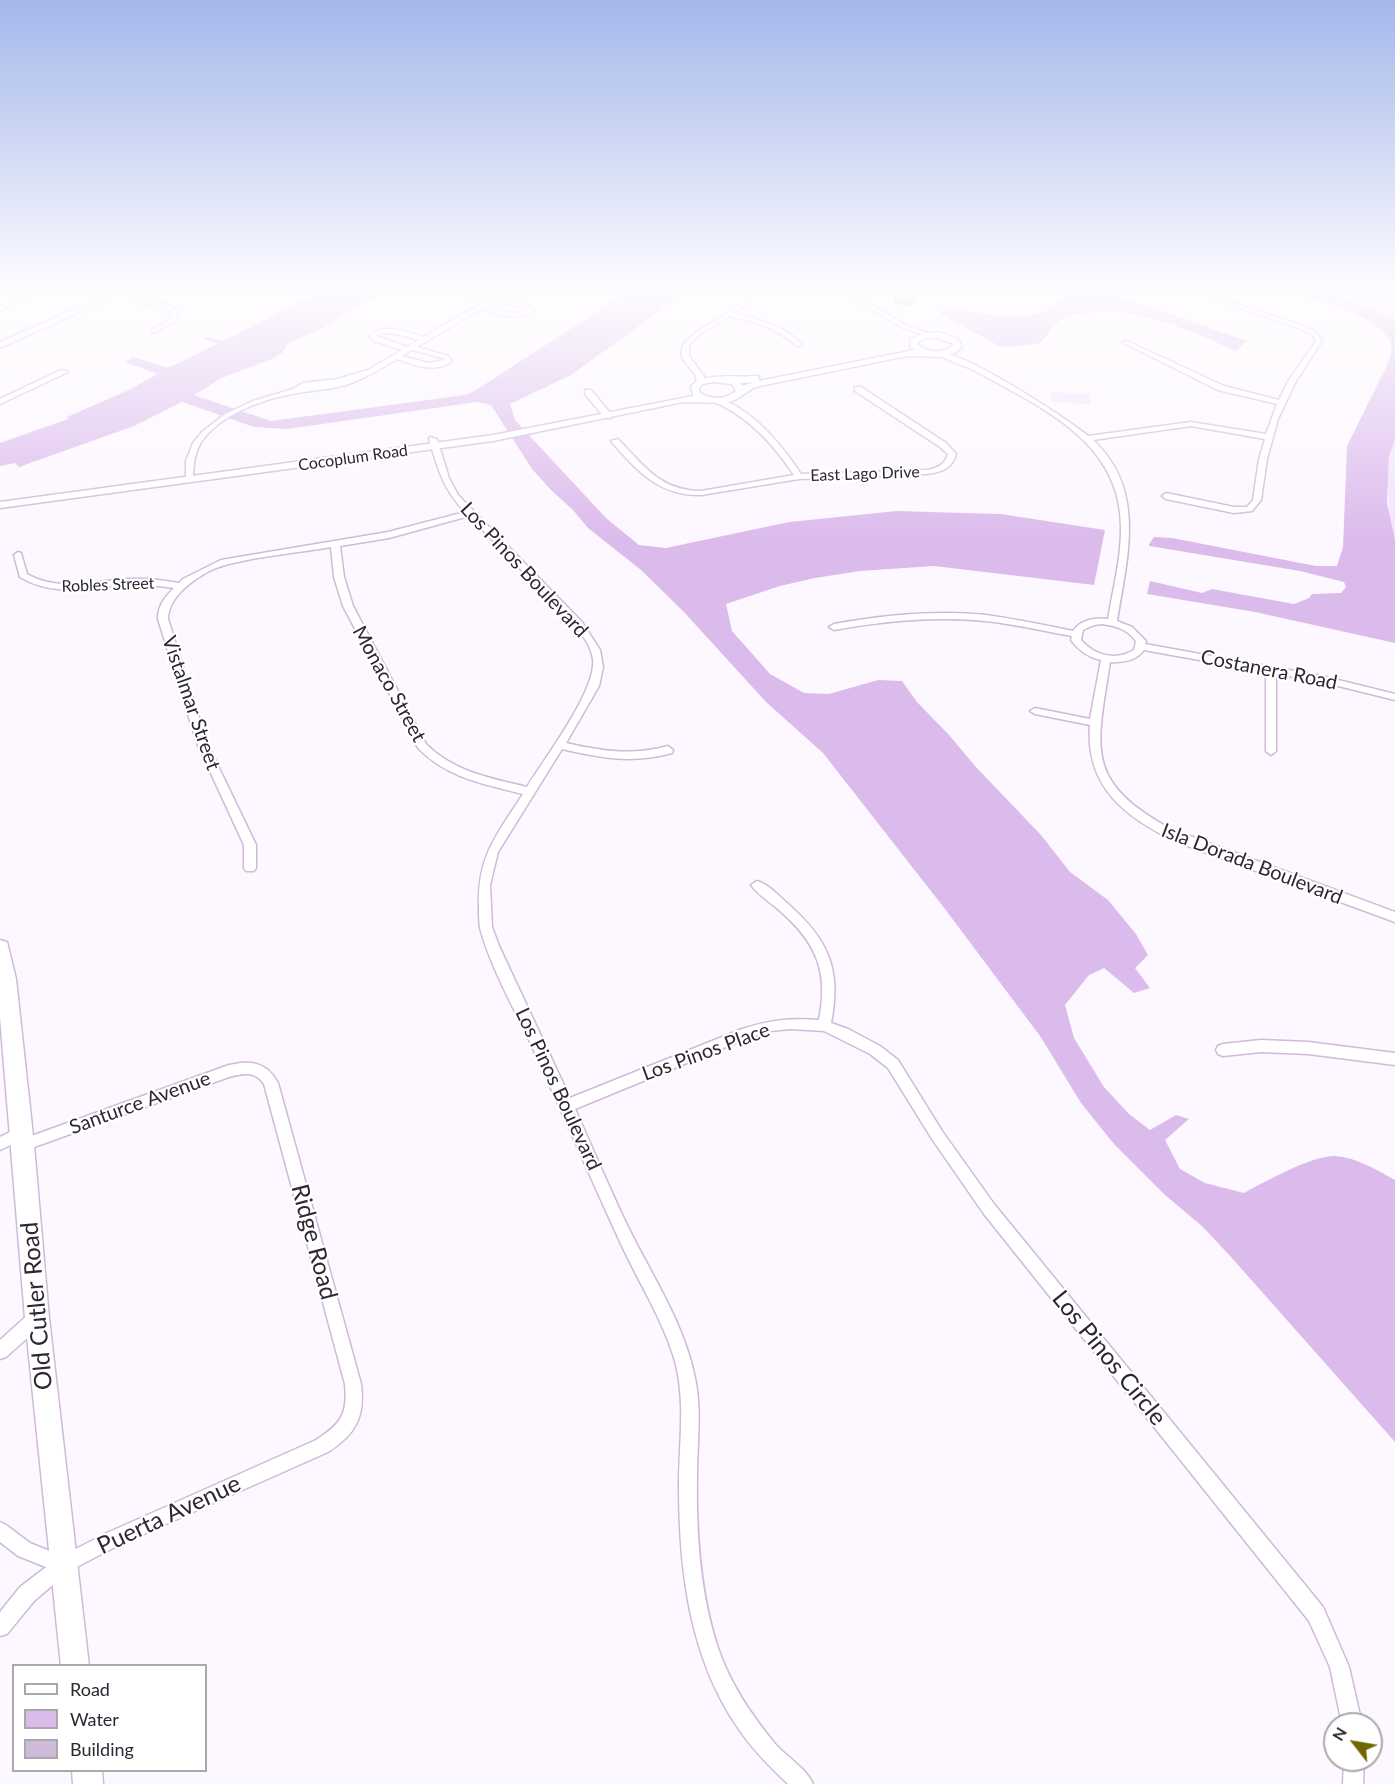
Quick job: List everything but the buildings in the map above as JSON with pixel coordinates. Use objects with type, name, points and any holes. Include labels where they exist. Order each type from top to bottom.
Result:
[{"type":"main road","name":"Old Cutler Road","points":[[0,947],[15,1140],[75,1664]]},
{"type":"street","points":[[0,402],[62,372]]},
{"type":"street","points":[[189,476],[195,446],[208,430],[218,423],[248,406],[275,395],[295,391],[306,385],[338,381],[367,372]]},
{"type":"street","points":[[698,372],[701,378],[696,394],[703,398]]},
{"type":"street","points":[[703,372],[719,379]]},
{"type":"street","name":"Cocoplum Road","points":[[605,413],[677,395],[697,385],[719,379],[754,380],[791,372]]},
{"type":"street","name":"Cocoplum Road","points":[[0,505],[189,476],[492,435],[683,399],[717,400],[738,394],[748,387],[814,372]]},
{"type":"street","points":[[983,372],[1052,413],[1086,439],[1111,468],[1124,501],[1125,538],[1112,622]]},
{"type":"street","points":[[1188,372],[1227,391],[1281,403]]},
{"type":"street","points":[[1166,496],[1234,510],[1250,509],[1259,498],[1268,437],[1281,403],[1298,372]]},
{"type":"street","points":[[730,381],[739,385],[736,401],[739,410]]},
{"type":"street","name":"East Lago Drive","points":[[799,477],[932,471],[951,460],[950,451],[944,445],[858,389]]},
{"type":"street","points":[[588,392],[605,413]]},
{"type":"street","points":[[615,441],[661,486],[680,493],[697,494],[799,477],[780,451],[739,410],[717,400]]},
{"type":"street","points":[[0,409],[16,402]]},
{"type":"street","points":[[1086,439],[1191,424],[1268,437]]},
{"type":"street","name":"Los Pinos Boulevard","points":[[434,443],[447,484],[460,502],[579,624],[595,647],[599,666],[597,679],[560,745],[492,852],[484,885],[484,915],[495,950],[658,1302],[684,1364],[690,1409],[689,1563],[705,1643],[724,1684],[748,1723],[776,1759],[802,1784]]},
{"type":"street","name":"Cocoplum Road","points":[[0,497],[189,476]]},
{"type":"street","name":"Vistalmar Street","points":[[250,868],[250,845],[202,743],[163,620],[165,605],[180,586],[204,571],[229,561],[403,532],[471,513]]},
{"type":"street","name":"Monaco Street","points":[[335,543],[339,576],[348,606],[378,666],[426,751],[442,764],[464,774],[530,792]]},
{"type":"street","name":"Robles Street","points":[[18,555],[23,575],[47,585],[72,588],[138,581],[180,586]]},
{"type":"street","points":[[834,627],[900,616],[945,615],[992,619],[1075,634]]},
{"type":"street","points":[[1092,622],[1112,622],[1134,631],[1141,641],[1141,646],[1134,656],[1125,659],[1106,659],[1086,651],[1080,646],[1075,634],[1078,629],[1092,622]]},
{"type":"street","name":"Costanera Road","points":[[1141,646],[1271,669],[1395,697]]},
{"type":"street","name":"Isla Dorada Boulevard","points":[[1106,659],[1094,746],[1101,771],[1116,793],[1152,825],[1201,847],[1395,917]]},
{"type":"street","points":[[1271,669],[1271,751]]},
{"type":"street","points":[[1035,711],[1096,723]]},
{"type":"street","points":[[560,745],[629,758],[646,757],[668,750]]},
{"type":"street","points":[[757,885],[792,913],[825,958],[831,988],[829,1009],[824,1026]]},
{"type":"street","name":"Los Pinos Place","points":[[566,1106],[756,1030],[790,1024],[824,1026]]},
{"type":"street","name":"Los Pinos Circle","points":[[824,1026],[870,1047],[897,1068],[937,1135],[989,1209],[1316,1614],[1333,1648],[1350,1712]]},
{"type":"street","points":[[1223,1050],[1261,1046],[1308,1048],[1395,1059]]},
{"type":"street","name":"Santurce Avenue","points":[[15,1140],[229,1071],[257,1068]]},
{"type":"street","name":"Ridge Road","points":[[257,1068],[265,1073],[271,1083],[353,1384],[355,1405],[350,1421]]},
{"type":"street","points":[[0,1351],[37,1318]]},
{"type":"street","name":"Puerta Avenue","points":[[0,1627],[27,1594],[63,1564],[113,1539],[316,1448],[338,1435],[350,1421]]},
{"type":"street","points":[[0,1531],[24,1550],[63,1564]]},
{"type":"shaded area","points":[[1050,392],[1089,394],[1091,404],[1052,402]]},
{"type":"shaded area","points":[[1395,440],[1395,540],[1390,515],[1388,477]]},
{"type":"water","points":[[152,372],[237,372],[222,378],[194,395],[271,421],[465,395],[503,372],[575,372],[510,404],[515,420],[606,518],[639,545],[666,548],[789,522],[897,511],[1001,514],[1105,530],[1094,585],[934,566],[860,571],[780,586],[726,604],[732,631],[770,674],[804,693],[829,694],[878,680],[902,681],[917,702],[1041,835],[1070,872],[1108,900],[1136,934],[1148,955],[1135,968],[1150,988],[1134,993],[1104,968],[1089,975],[1065,1005],[1074,1038],[1104,1087],[1129,1114],[1150,1130],[1176,1115],[1189,1119],[1165,1140],[1180,1169],[1205,1183],[1244,1193],[1302,1164],[1335,1156],[1358,1161],[1395,1180],[1395,1442],[1203,1227],[1165,1195],[1114,1144],[1081,1103],[1040,1036],[945,909],[823,753],[766,702],[683,611],[641,570],[588,528],[573,510],[552,491],[532,469],[491,405],[477,402],[287,429],[254,427],[182,402],[134,426],[19,467],[15,463],[0,466],[0,443],[68,419],[67,417],[131,389],[157,374]]},
{"type":"water","points":[[1383,372],[1395,372],[1395,440],[1389,457],[1387,502],[1395,540],[1395,643],[1255,612],[1147,594],[1150,581],[1202,593],[1212,589],[1294,604],[1309,598],[1312,594],[1341,593],[1346,587],[1344,582],[1300,571],[1149,546],[1149,544],[1154,537],[1172,538],[1316,566],[1337,566],[1343,547],[1347,446]]}]
